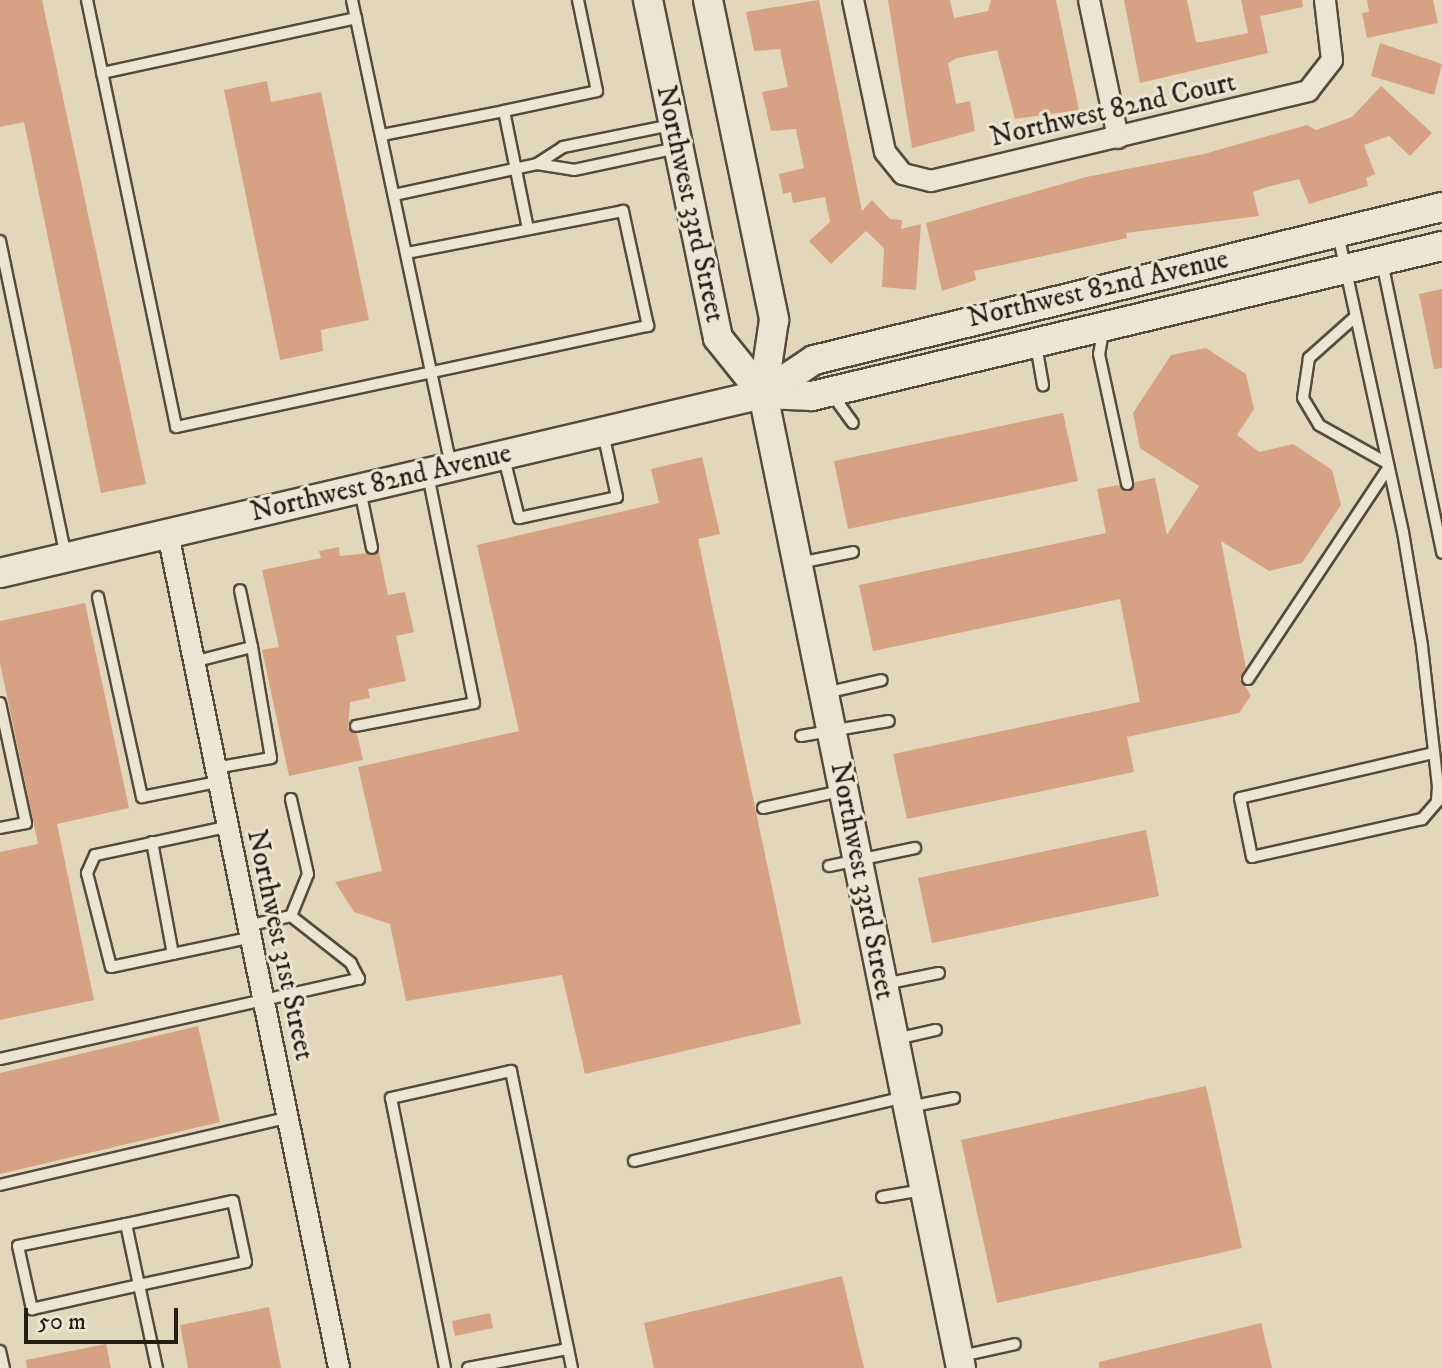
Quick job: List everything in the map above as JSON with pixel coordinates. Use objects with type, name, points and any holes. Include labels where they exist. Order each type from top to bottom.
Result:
[{"type":"street","name":"Northwest 33rd Street","points":[[648,0],[718,338],[763,394]]},
{"type":"street","name":"Northwest 33rd Street","points":[[708,0],[774,320],[763,394],[843,791],[843,863],[882,984],[960,1362]]},
{"type":"street","name":"Northwest 82nd Court","points":[[853,0],[884,148],[903,174],[937,181],[1295,96],[1328,72],[1333,41],[1325,0]]},
{"type":"street","points":[[1089,0],[1118,138]]},
{"type":"street","name":"Northwest 82nd Avenue","points":[[763,394],[814,360],[1442,207]]},
{"type":"street","name":"Northwest 82nd Avenue","points":[[0,573],[763,394],[830,392],[1442,246]]},
{"type":"street","points":[[1105,326],[1119,302],[1158,275]]},
{"type":"street","name":"Northwest 31st Street","points":[[168,534],[339,1368]]},
{"type":"lane","points":[[87,0],[176,427],[648,326],[623,211],[406,253]]},
{"type":"lane","points":[[352,0],[431,372],[440,469],[474,703],[356,726]]},
{"type":"lane","points":[[382,135],[597,91],[578,0]]},
{"type":"lane","points":[[102,73],[356,18]]},
{"type":"lane","points":[[504,111],[528,229]]},
{"type":"lane","points":[[394,195],[537,164],[563,147],[676,136]]},
{"type":"lane","points":[[537,164],[574,170],[676,136]]},
{"type":"lane","points":[[1337,232],[1388,466],[1419,632],[1434,753],[1437,802],[1422,819],[1252,857],[1240,798],[1434,753]]},
{"type":"lane","points":[[0,241],[67,558]]},
{"type":"lane","points":[[1382,260],[1442,553]]},
{"type":"lane","points":[[1355,317],[1309,358],[1303,398],[1319,425],[1388,466]]},
{"type":"lane","points":[[1105,326],[1099,354],[1127,484]]},
{"type":"lane","points":[[1035,343],[1043,385]]},
{"type":"lane","points":[[830,392],[853,423]]},
{"type":"lane","points":[[503,454],[519,518],[617,497],[603,431]]},
{"type":"lane","points":[[1248,679],[1388,466]]},
{"type":"lane","points":[[360,488],[372,548]]},
{"type":"lane","points":[[797,563],[853,552]]},
{"type":"lane","points":[[98,597],[142,797],[271,758],[240,590]]},
{"type":"lane","points":[[193,662],[252,647]]},
{"type":"lane","points":[[823,693],[882,680]]},
{"type":"lane","points":[[0,703],[26,823],[0,828]]},
{"type":"lane","points":[[801,736],[889,721]]},
{"type":"lane","points":[[763,808],[843,791]]},
{"type":"lane","points":[[226,827],[95,855],[87,873],[106,963],[119,968],[248,932],[291,916],[308,874],[291,799]]},
{"type":"lane","points":[[152,842],[173,954]]},
{"type":"lane","points":[[843,863],[915,848]]},
{"type":"lane","points":[[0,1059],[359,979],[351,963],[291,916]]},
{"type":"lane","points":[[882,984],[939,973]]},
{"type":"lane","points":[[894,1039],[936,1030]]},
{"type":"lane","points":[[445,1368],[391,1098],[511,1071],[572,1368]]},
{"type":"lane","points":[[634,1161],[907,1102],[954,1098]]},
{"type":"lane","points":[[0,1185],[289,1117]]},
{"type":"lane","points":[[882,1197],[924,1189]]},
{"type":"lane","points":[[233,1201],[246,1262],[139,1285],[32,1309],[18,1246],[233,1201]]},
{"type":"lane","points":[[126,1224],[157,1368]]},
{"type":"lane","points":[[960,1362],[1015,1344]]},
{"type":"lane","points":[[468,1368],[568,1349]]},
{"type":"lane","points":[[0,1351],[4,1368]]},
{"type":"building","points":[[0,0],[42,0],[146,484],[101,493],[24,122],[0,127]]},
{"type":"building","points":[[819,0],[862,211],[872,200],[890,219],[902,220],[901,229],[921,224],[916,290],[882,287],[884,248],[866,231],[831,264],[809,241],[830,222],[825,197],[793,203],[791,192],[783,194],[779,174],[804,168],[796,129],[771,131],[762,92],[788,87],[780,49],[754,51],[746,12]]},
{"type":"building","points":[[888,0],[950,0],[954,18],[988,11],[991,0],[1056,0],[1079,110],[1015,119],[997,50],[957,58],[948,63],[956,104],[970,101],[975,131],[912,148]]},
{"type":"building","points":[[1124,0],[1187,0],[1196,42],[1248,33],[1241,0],[1302,0],[1303,7],[1260,16],[1268,53],[1140,83]]},
{"type":"building","points":[[1367,0],[1433,0],[1438,23],[1367,38],[1362,13],[1369,12]]},
{"type":"building","points":[[1380,43],[1442,64],[1434,95],[1371,76]]},
{"type":"building","points":[[267,81],[271,102],[321,92],[369,320],[321,330],[323,351],[280,360],[224,90]]},
{"type":"building","points":[[1381,86],[1432,133],[1410,156],[1389,136],[1364,145],[1375,174],[1366,178],[1368,186],[1309,204],[1299,179],[1253,192],[1259,216],[1126,233],[1127,238],[974,271],[976,280],[942,291],[926,223],[1086,177],[1204,154],[1307,125],[1316,130],[1352,117]]},
{"type":"building","points":[[1442,289],[1442,368],[1434,369],[1419,294]]},
{"type":"building","points":[[1206,348],[1246,374],[1254,409],[1237,435],[1259,452],[1293,444],[1332,470],[1341,505],[1302,563],[1269,571],[1221,541],[1246,668],[1240,679],[1251,695],[1239,713],[1127,737],[1134,772],[907,819],[893,754],[1140,702],[1120,599],[873,651],[859,585],[1106,533],[1097,489],[1119,485],[1128,492],[1135,482],[1155,478],[1167,535],[1199,486],[1140,448],[1133,413],[1171,355]]},
{"type":"building","points":[[1063,413],[1078,481],[848,529],[834,461]]},
{"type":"building","points":[[702,457],[720,534],[698,539],[801,1024],[585,1074],[562,975],[406,1001],[390,924],[354,912],[335,882],[382,871],[358,767],[519,731],[477,545],[659,503],[651,469]]},
{"type":"building","points":[[339,547],[340,556],[379,552],[388,595],[405,592],[414,632],[396,636],[406,681],[368,689],[370,698],[350,702],[348,728],[357,734],[363,760],[289,776],[262,650],[279,647],[262,570],[321,558],[319,551]]},
{"type":"building","points":[[85,603],[129,808],[57,824],[94,1000],[0,1020],[0,852],[38,844],[0,663],[0,621]]},
{"type":"building","points":[[1146,830],[1159,896],[932,943],[918,878]]},
{"type":"building","points":[[198,1026],[220,1122],[0,1174],[0,1073]]},
{"type":"building","points":[[1206,1086],[1242,1248],[997,1303],[961,1140]]},
{"type":"building","points":[[842,1276],[864,1368],[654,1368],[644,1323]]},
{"type":"building","points":[[269,1307],[281,1368],[188,1368],[180,1325]]},
{"type":"building","points":[[490,1313],[493,1328],[455,1336],[452,1321]]},
{"type":"building","points":[[1261,1323],[1272,1368],[1099,1368],[1099,1362]]},
{"type":"building","points":[[106,1344],[111,1368],[27,1368],[26,1360]]}]
